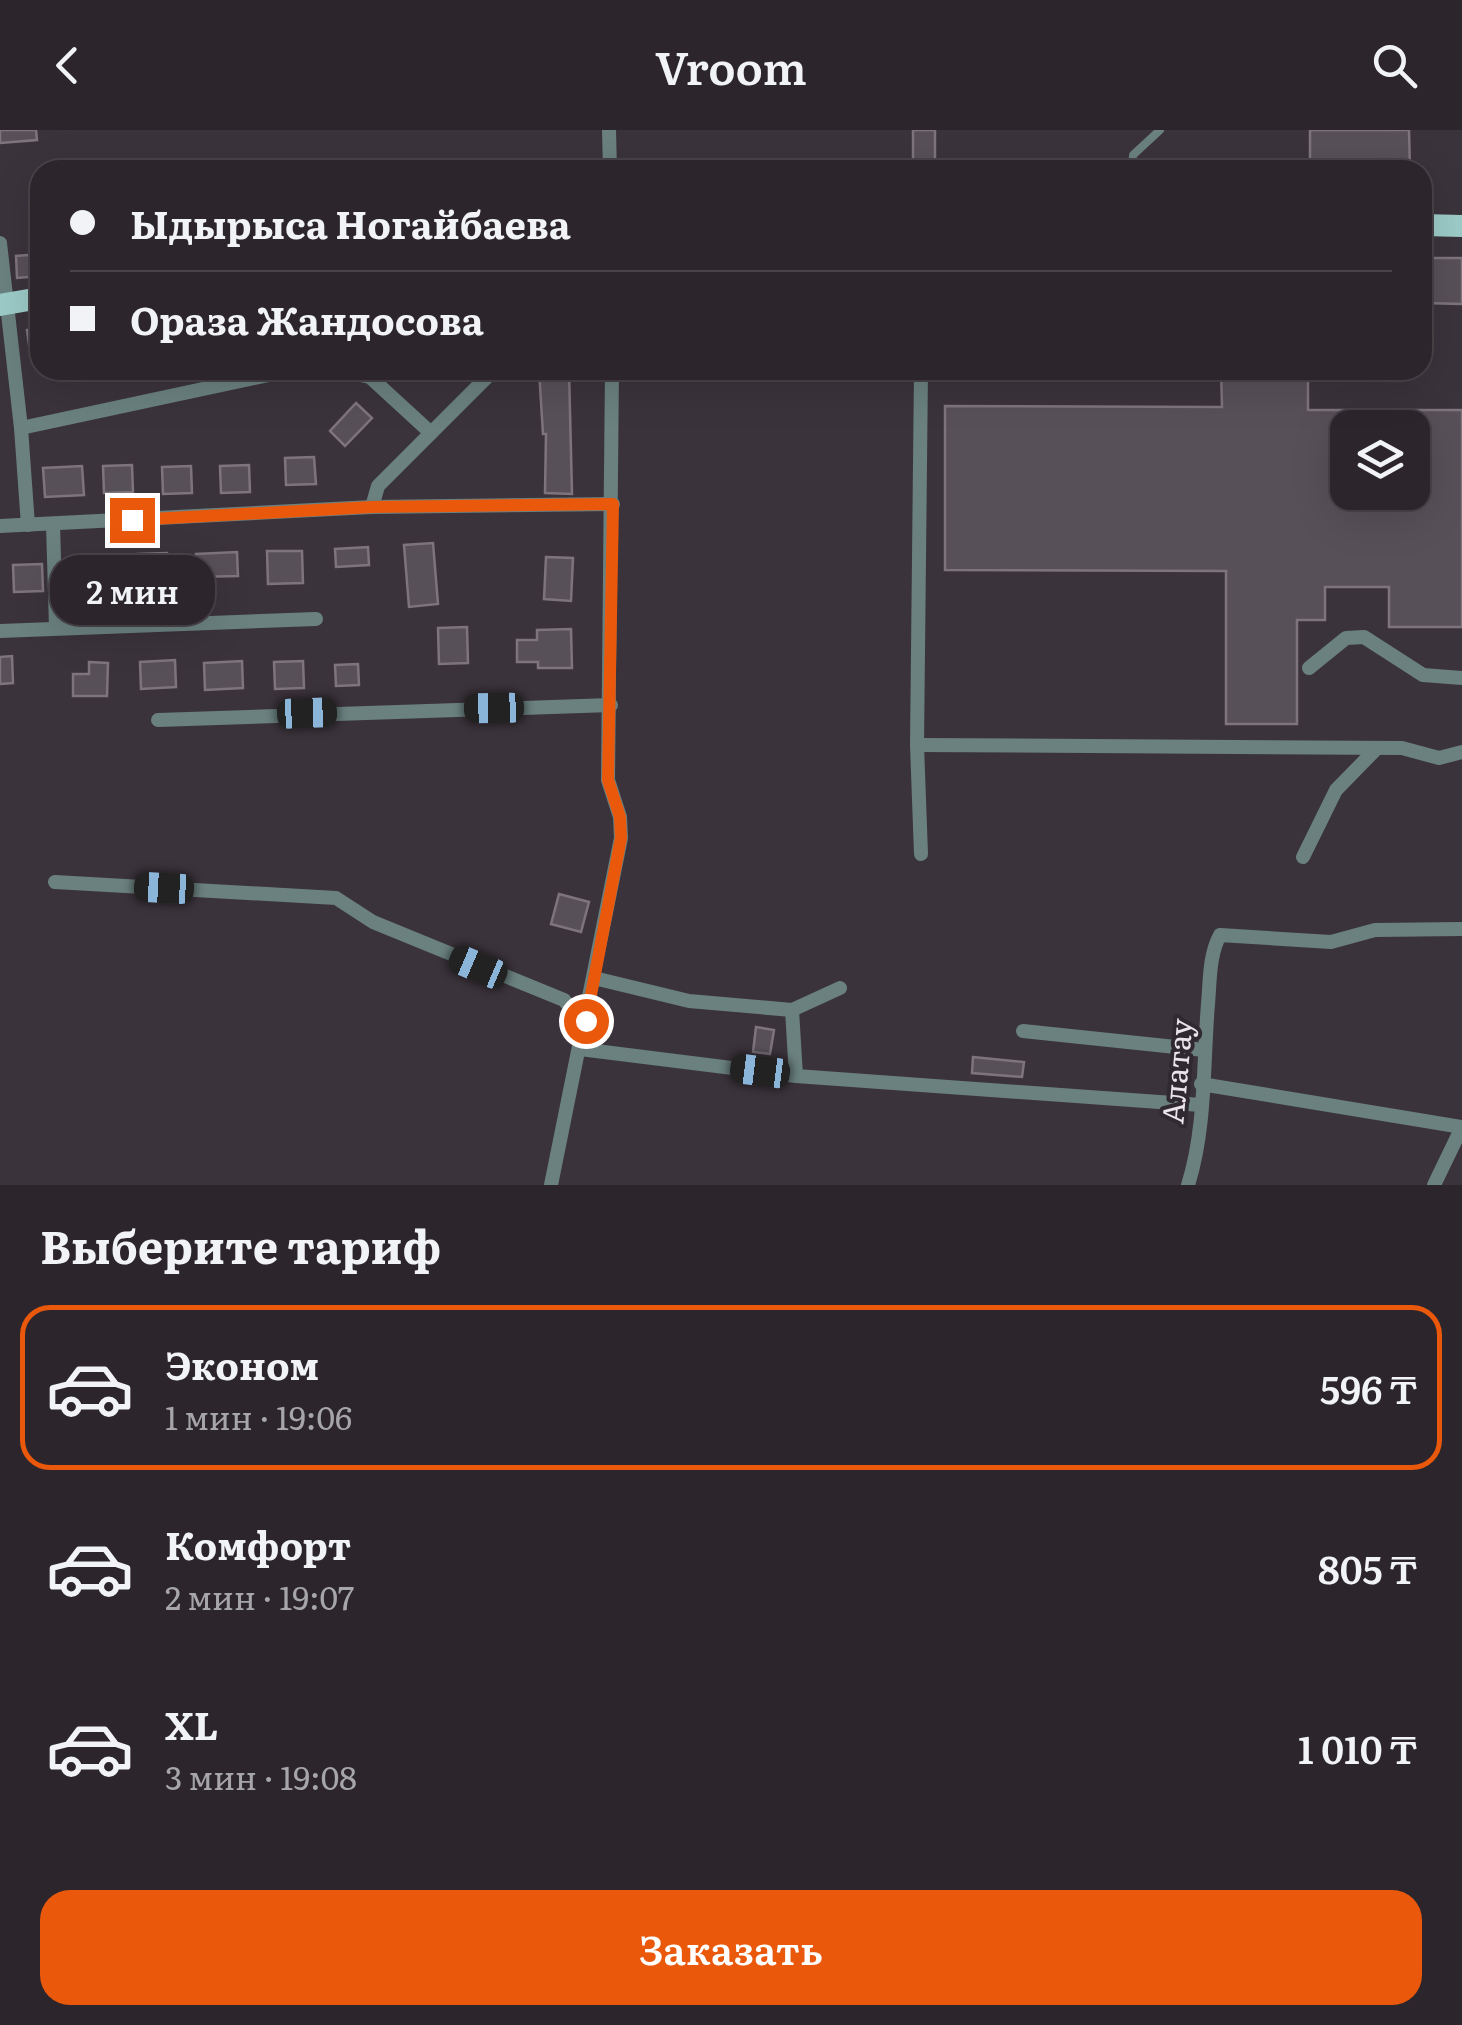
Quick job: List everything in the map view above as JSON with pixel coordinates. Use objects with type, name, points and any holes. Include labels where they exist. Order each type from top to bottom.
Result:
[{"type":"main road","points":[[1432,225],[1462,226]]},
{"type":"main road","points":[[4,304],[30,300]]},
{"type":"street","points":[[609,130],[610,160]]},
{"type":"street","points":[[0,243],[28,525]]},
{"type":"street","points":[[21,428],[245,380]]},
{"type":"street","points":[[374,380],[431,434]]},
{"type":"street","points":[[372,507],[378,486],[484,380]]},
{"type":"street","points":[[551,1185],[621,838],[620,817],[608,780],[612,380]]},
{"type":"street","points":[[921,380],[917,746],[921,854]]},
{"type":"street","points":[[0,526],[372,507],[613,504]]},
{"type":"street","points":[[53,524],[56,627]]},
{"type":"street","points":[[0,630],[316,619]]},
{"type":"street","points":[[1309,668],[1346,638],[1364,637],[1423,675],[1462,678]]},
{"type":"street","points":[[158,720],[611,705]]},
{"type":"street","points":[[917,746],[1402,748],[1439,758],[1462,752]]},
{"type":"street","points":[[1303,857],[1336,790],[1377,748]]},
{"type":"street","points":[[55,882],[336,898],[373,922],[564,1000],[578,1018],[586,1021]]},
{"type":"street","name":"Алатау","points":[[1188,1185],[1196,1154],[1212,961],[1220,935],[1332,942],[1374,930],[1462,929]]},
{"type":"street","points":[[594,978],[689,1001],[792,1010],[840,988]]},
{"type":"street","points":[[792,1010],[796,1076]]},
{"type":"street","points":[[1023,1030],[1204,1050]]},
{"type":"street","points":[[580,1049],[796,1076],[1201,1105]]},
{"type":"street","points":[[1201,1084],[1462,1127],[1434,1185]]},
{"type":"lane","points":[[1133,160],[1133,155],[1160,130]]},
{"type":"building","points":[[0,130],[36,130],[37,140],[0,143]]},
{"type":"building","points":[[913,130],[935,130],[935,160],[913,160]]},
{"type":"building","points":[[1310,130],[1409,130],[1410,160],[1310,160]]},
{"type":"building","points":[[30,255],[30,277],[17,278],[16,256]]},
{"type":"building","points":[[1432,258],[1462,258],[1462,304],[1432,303]]},
{"type":"building","points":[[540,380],[569,380],[572,494],[545,493]]},
{"type":"building","points":[[1221,380],[1308,380],[1308,410],[1330,410],[1330,510],[1430,510],[1430,410],[1462,410],[1462,627],[1389,627],[1389,587],[1325,587],[1325,620],[1297,620],[1297,724],[1226,724],[1226,571],[945,570],[945,406],[1222,407]]},
{"type":"building","points":[[356,403],[372,418],[345,446],[330,431]]},
{"type":"building","points":[[314,457],[316,484],[286,485],[285,458]]},
{"type":"building","points":[[132,465],[133,492],[104,493],[103,466]]},
{"type":"building","points":[[249,465],[250,492],[221,493],[220,466]]},
{"type":"building","points":[[82,466],[84,495],[45,497],[43,468]]},
{"type":"building","points":[[191,466],[192,493],[163,494],[162,467]]},
{"type":"building","points":[[433,543],[438,604],[409,607],[404,545]]},
{"type":"building","points":[[368,547],[369,565],[336,567],[335,549]]},
{"type":"building","points":[[267,551],[302,551],[303,583],[268,584]]},
{"type":"building","points":[[237,552],[238,576],[197,577],[196,554]]},
{"type":"building","points":[[167,553],[168,580],[139,581],[138,554]]},
{"type":"building","points":[[112,555],[115,582],[94,584],[91,558]]},
{"type":"building","points":[[546,557],[573,558],[571,601],[544,599]]},
{"type":"building","points":[[42,564],[43,591],[14,592],[13,565]]},
{"type":"building","points":[[467,627],[468,663],[439,664],[438,628]]},
{"type":"building","points":[[571,629],[572,668],[538,668],[538,662],[517,662],[517,640],[537,640],[537,630]]},
{"type":"building","points":[[12,656],[13,683],[0,684],[0,657]]},
{"type":"building","points":[[175,660],[176,687],[141,689],[140,662]]},
{"type":"building","points":[[242,661],[243,688],[205,690],[204,663]]},
{"type":"building","points":[[303,661],[304,688],[275,689],[274,662]]},
{"type":"building","points":[[89,662],[108,663],[107,696],[73,696],[73,674],[89,674]]},
{"type":"building","points":[[358,664],[359,685],[336,686],[335,665]]},
{"type":"building","points":[[559,894],[589,902],[581,932],[551,924]]},
{"type":"building","points":[[756,1027],[774,1030],[770,1054],[753,1052]]},
{"type":"building","points":[[973,1057],[1024,1062],[1022,1077],[972,1073]]},
{"type":"route","points":[[132,520],[372,507],[613,504],[608,780],[620,817],[621,838],[586,1021]]}]
